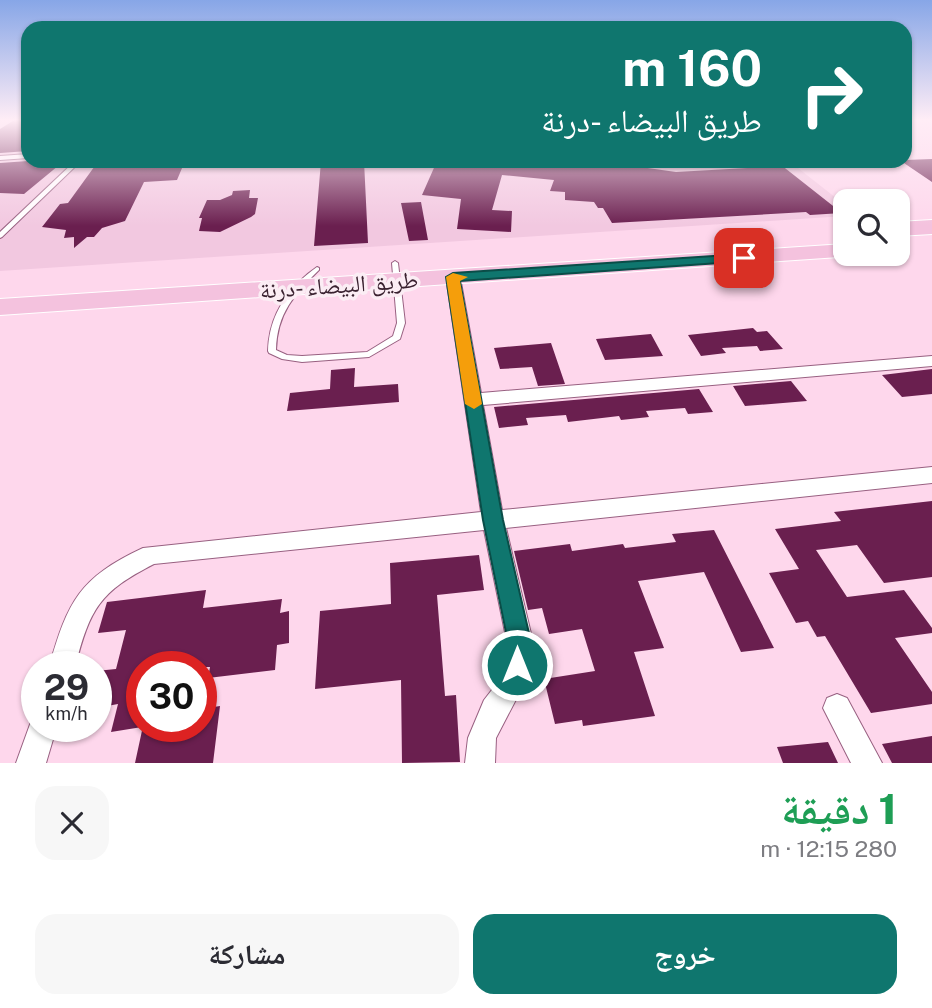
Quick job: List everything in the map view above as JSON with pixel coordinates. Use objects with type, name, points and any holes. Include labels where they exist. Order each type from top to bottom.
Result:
[{"type":"highway","points":[[910,228],[932,227]]},
{"type":"highway","name":"طريق البيضاء -درنة","points":[[0,307],[297,287],[396,272],[833,234]]},
{"type":"highway","points":[[910,246],[932,245]]},
{"type":"highway","name":"طريق البيضاء -درنة","points":[[0,287],[317,269],[453,277],[833,252]]},
{"type":"street","points":[[453,277],[493,520],[520,642],[517,665],[508,690],[494,710],[482,738],[481,763]]},
{"type":"street","points":[[473,400],[932,361]]},
{"type":"street","points":[[67,651],[79,613],[98,589],[121,569],[151,555],[932,475]]},
{"type":"street","points":[[837,708],[867,763]]},
{"type":"street","points":[[31,763],[38,742]]},
{"type":"lane","points":[[0,158],[21,156]]},
{"type":"lane","points":[[0,236],[71,168]]},
{"type":"lane","points":[[317,269],[297,287],[278,311],[271,337],[272,351],[285,357],[302,359],[369,354],[397,337],[401,323],[396,272]]},
{"type":"shaded area","points":[[0,155],[21,155],[21,168],[798,168],[833,196],[833,217],[0,271]]},
{"type":"building","points":[[932,159],[932,182],[911,168],[912,160]]},
{"type":"building","points":[[21,162],[21,168],[56,168],[24,194],[0,193],[0,163]]},
{"type":"building","points":[[93,168],[182,168],[177,180],[144,182],[125,221],[102,228],[94,237],[87,237],[74,248],[74,237],[64,238],[66,230],[42,227],[60,204],[68,203]]},
{"type":"building","points":[[320,168],[364,168],[368,243],[314,246]]},
{"type":"building","points":[[434,168],[648,168],[676,172],[785,168],[833,206],[833,214],[810,215],[806,212],[612,223],[603,208],[598,208],[594,202],[565,200],[565,192],[550,191],[554,180],[502,175],[492,210],[512,211],[511,232],[457,229],[461,199],[422,195]]},
{"type":"building","points":[[250,190],[249,198],[258,198],[255,214],[220,232],[199,231],[202,218],[199,218],[207,200],[220,200],[232,195],[233,191]]},
{"type":"building","points":[[421,202],[428,240],[409,241],[401,203]]},
{"type":"building","points":[[753,328],[757,332],[767,331],[783,349],[760,351],[757,346],[722,348],[726,353],[701,356],[688,335]]},
{"type":"building","points":[[651,334],[663,356],[605,360],[596,339]]},
{"type":"building","points":[[551,343],[565,384],[538,386],[532,367],[500,369],[494,348]]},
{"type":"building","points":[[355,368],[354,387],[398,384],[399,402],[287,411],[290,393],[330,389],[331,370]]},
{"type":"building","points":[[932,369],[932,394],[902,397],[882,375]]},
{"type":"building","points":[[791,381],[807,401],[745,406],[733,386]]},
{"type":"building","points":[[699,389],[713,412],[688,414],[685,408],[646,411],[649,417],[621,420],[619,416],[568,422],[566,415],[526,418],[528,425],[499,428],[494,407]]},
{"type":"building","points":[[932,501],[932,577],[884,583],[857,545],[816,550],[847,597],[904,590],[932,628],[932,633],[895,638],[932,692],[932,704],[871,713],[825,636],[817,637],[808,621],[796,623],[769,573],[799,569],[775,529],[841,521],[834,512]]},
{"type":"building","points":[[714,530],[774,648],[741,652],[704,572],[638,581],[664,648],[634,652],[655,716],[583,726],[582,720],[555,724],[544,679],[595,671],[582,629],[549,634],[542,608],[528,610],[514,551],[570,544],[572,551],[623,544],[625,548],[676,542],[672,534]]},
{"type":"building","points":[[479,555],[484,590],[437,595],[445,696],[456,695],[460,762],[402,763],[401,680],[315,689],[320,611],[391,604],[390,563]]},
{"type":"building","points":[[206,590],[203,608],[282,599],[280,613],[289,611],[289,643],[277,645],[275,670],[217,677],[217,651],[126,651],[126,730],[112,732],[118,704],[112,705],[112,669],[116,669],[126,630],[98,633],[107,602]]},
{"type":"building","points":[[217,706],[220,706],[217,730]]},
{"type":"building","points":[[932,736],[932,763],[892,763],[882,744]]},
{"type":"building","points":[[140,742],[216,742],[213,763],[135,763]]},
{"type":"building","points":[[828,742],[838,763],[783,763],[777,747]]},
{"type":"slow traffic","points":[[462,277],[453,277],[474,404]]},
{"type":"route","points":[[517,665],[520,642],[493,520],[453,277],[744,258]]}]
